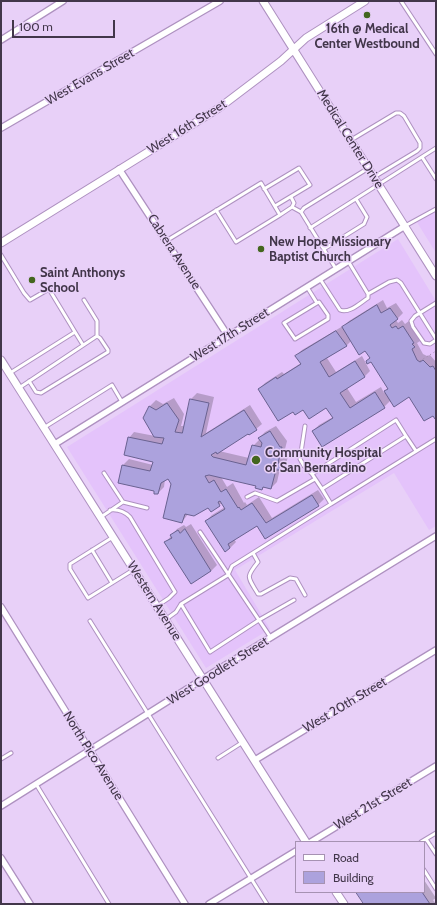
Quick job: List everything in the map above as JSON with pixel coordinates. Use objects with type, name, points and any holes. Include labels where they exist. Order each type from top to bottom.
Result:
[{"type":"street","points":[[1,40],[63,1]]},
{"type":"street","name":"West Evans Street","points":[[1,128],[220,1]]},
{"type":"street","name":"Medical Center Drive","points":[[263,1],[436,276]]},
{"type":"street","name":"West 16th Street","points":[[1,243],[219,108],[306,38],[365,1]]},
{"type":"street","name":"Cabrera Avenue","points":[[119,169],[228,336]]},
{"type":"street","name":"West 17th Street","points":[[55,444],[405,226]]},
{"type":"street","name":"Western Avenue","points":[[1,360],[305,841]]},
{"type":"street","name":"West Goodlett Street","points":[[1,806],[148,715],[203,679],[436,536]]},
{"type":"street","name":"North Pico Avenue","points":[[1,607],[185,904]]},
{"type":"street","name":"West 20th Street","points":[[255,760],[436,650]]},
{"type":"street","name":"West 21st Street","points":[[313,841],[436,766]]},
{"type":"street","points":[[209,904],[295,852]]},
{"type":"street","points":[[1,858],[30,904]]},
{"type":"street","points":[[339,893],[344,904]]},
{"type":"lane","points":[[401,1],[436,54]]},
{"type":"lane","points":[[351,140],[396,113],[404,116],[420,143],[420,148],[374,177]]},
{"type":"lane","points":[[310,228],[436,148]]},
{"type":"lane","points":[[422,157],[436,179]]},
{"type":"lane","points":[[264,189],[299,168],[310,185],[275,206]]},
{"type":"lane","points":[[301,212],[304,208],[368,168]]},
{"type":"lane","points":[[166,241],[261,183],[280,215]]},
{"type":"lane","points":[[216,210],[236,242],[292,207],[294,203],[291,197]]},
{"type":"lane","points":[[324,249],[364,224],[367,217],[356,199]]},
{"type":"lane","points":[[292,207],[301,212],[336,268]]},
{"type":"lane","points":[[405,226],[436,209]]},
{"type":"lane","points":[[1,255],[24,293],[30,300],[49,289],[83,345]]},
{"type":"lane","points":[[348,261],[368,294]]},
{"type":"lane","points":[[320,278],[342,312],[345,312],[368,298],[368,294],[389,282],[397,280],[401,283],[419,313],[436,340],[430,344],[424,343],[413,327],[411,321],[419,313],[436,303]]},
{"type":"lane","points":[[307,287],[317,303],[319,302],[328,315],[328,319],[295,339],[284,323],[317,303]]},
{"type":"lane","points":[[29,381],[36,392],[41,393],[106,354],[108,350],[97,336],[97,321],[84,300]]},
{"type":"lane","points":[[6,370],[75,332]]},
{"type":"lane","points":[[19,388],[97,336]]},
{"type":"lane","points":[[44,428],[112,386],[122,402]]},
{"type":"lane","points":[[312,474],[396,420],[416,451]]},
{"type":"lane","points":[[304,426],[300,459],[304,466],[312,474],[331,504]]},
{"type":"lane","points":[[322,489],[406,436]]},
{"type":"lane","points":[[166,620],[176,612],[181,604],[228,575],[232,566],[436,439]]},
{"type":"lane","points":[[104,473],[122,502],[147,508]]},
{"type":"lane","points":[[247,497],[256,493],[277,501],[315,479]]},
{"type":"lane","points":[[101,517],[122,502]]},
{"type":"lane","points":[[110,510],[123,512],[130,517],[175,592],[157,606]]},
{"type":"lane","points":[[200,532],[271,638]]},
{"type":"lane","points":[[113,537],[70,564],[70,570],[80,587],[88,598],[134,569]]},
{"type":"lane","points":[[92,550],[112,583]]},
{"type":"lane","points":[[252,553],[258,562],[249,573],[249,579],[258,594],[261,594],[290,578],[296,579],[305,595]]},
{"type":"lane","points":[[181,604],[210,652],[259,620],[294,600]]},
{"type":"lane","points":[[90,621],[267,904]]},
{"type":"lane","points":[[218,758],[243,742]]},
{"type":"lane","points":[[1,759],[11,753]]},
{"type":"lane","points":[[36,784],[110,904]]},
{"type":"lane","points":[[423,841],[436,832]]},
{"type":"lane","points":[[426,839],[436,854]]},
{"type":"lane","points":[[425,872],[436,889]]},
{"type":"path","points":[[420,361],[436,351]]},
{"type":"shaded area","points":[[436,207],[436,253],[415,219]]},
{"type":"shaded area","name":"Community Hospital of San Bernardino","points":[[398,239],[436,301],[436,526],[429,530],[394,473],[235,570],[270,629],[206,668],[67,447]]},
{"type":"building","points":[[377,305],[381,313],[390,308],[398,319],[390,325],[392,328],[396,326],[398,329],[403,326],[414,343],[412,344],[415,347],[412,349],[417,360],[420,362],[423,360],[430,367],[433,366],[436,371],[435,419],[433,416],[424,421],[409,397],[394,407],[384,391],[388,389],[371,362],[367,364],[366,361],[370,358],[365,351],[359,355],[342,327]]},
{"type":"building","points":[[336,331],[347,346],[320,362],[329,377],[355,361],[365,377],[340,393],[350,408],[375,392],[385,408],[322,447],[312,431],[333,418],[326,408],[309,419],[303,410],[295,415],[293,412],[278,421],[258,389],[276,377],[277,379],[301,364],[295,356]]},
{"type":"building","points":[[190,399],[209,403],[201,437],[244,410],[257,430],[249,435],[248,434],[217,454],[216,452],[211,455],[213,457],[246,465],[252,445],[261,447],[262,443],[258,438],[270,431],[280,447],[282,447],[278,463],[282,463],[281,470],[276,470],[271,489],[263,487],[262,490],[255,488],[256,486],[209,475],[205,476],[209,483],[214,480],[221,492],[226,489],[238,508],[239,507],[241,510],[252,503],[266,523],[312,495],[319,506],[265,539],[257,526],[228,544],[230,548],[225,552],[205,521],[225,509],[220,501],[218,502],[220,506],[211,512],[208,508],[194,516],[185,514],[182,523],[163,518],[171,484],[168,479],[161,483],[158,494],[154,494],[154,491],[118,483],[122,465],[150,471],[153,462],[124,455],[128,437],[162,444],[164,438],[154,437],[143,418],[149,406],[156,410],[167,403],[179,420],[175,432],[182,433]]},
{"type":"building","points":[[185,529],[211,571],[191,584],[164,542],[172,538],[170,535],[178,530],[180,533]]},
{"type":"building","points":[[357,893],[423,893],[430,904],[364,904]]},
{"type":"place","name":"16th @ Medical Center Westbound","points":[[367,15]]},
{"type":"place","name":"New Hope Missionary Baptist Church","points":[[261,249]]},
{"type":"place","name":"Saint Anthonys School","points":[[32,280]]},
{"type":"place","name":"Community Hospital of San Bernardino","points":[[256,460]]}]
